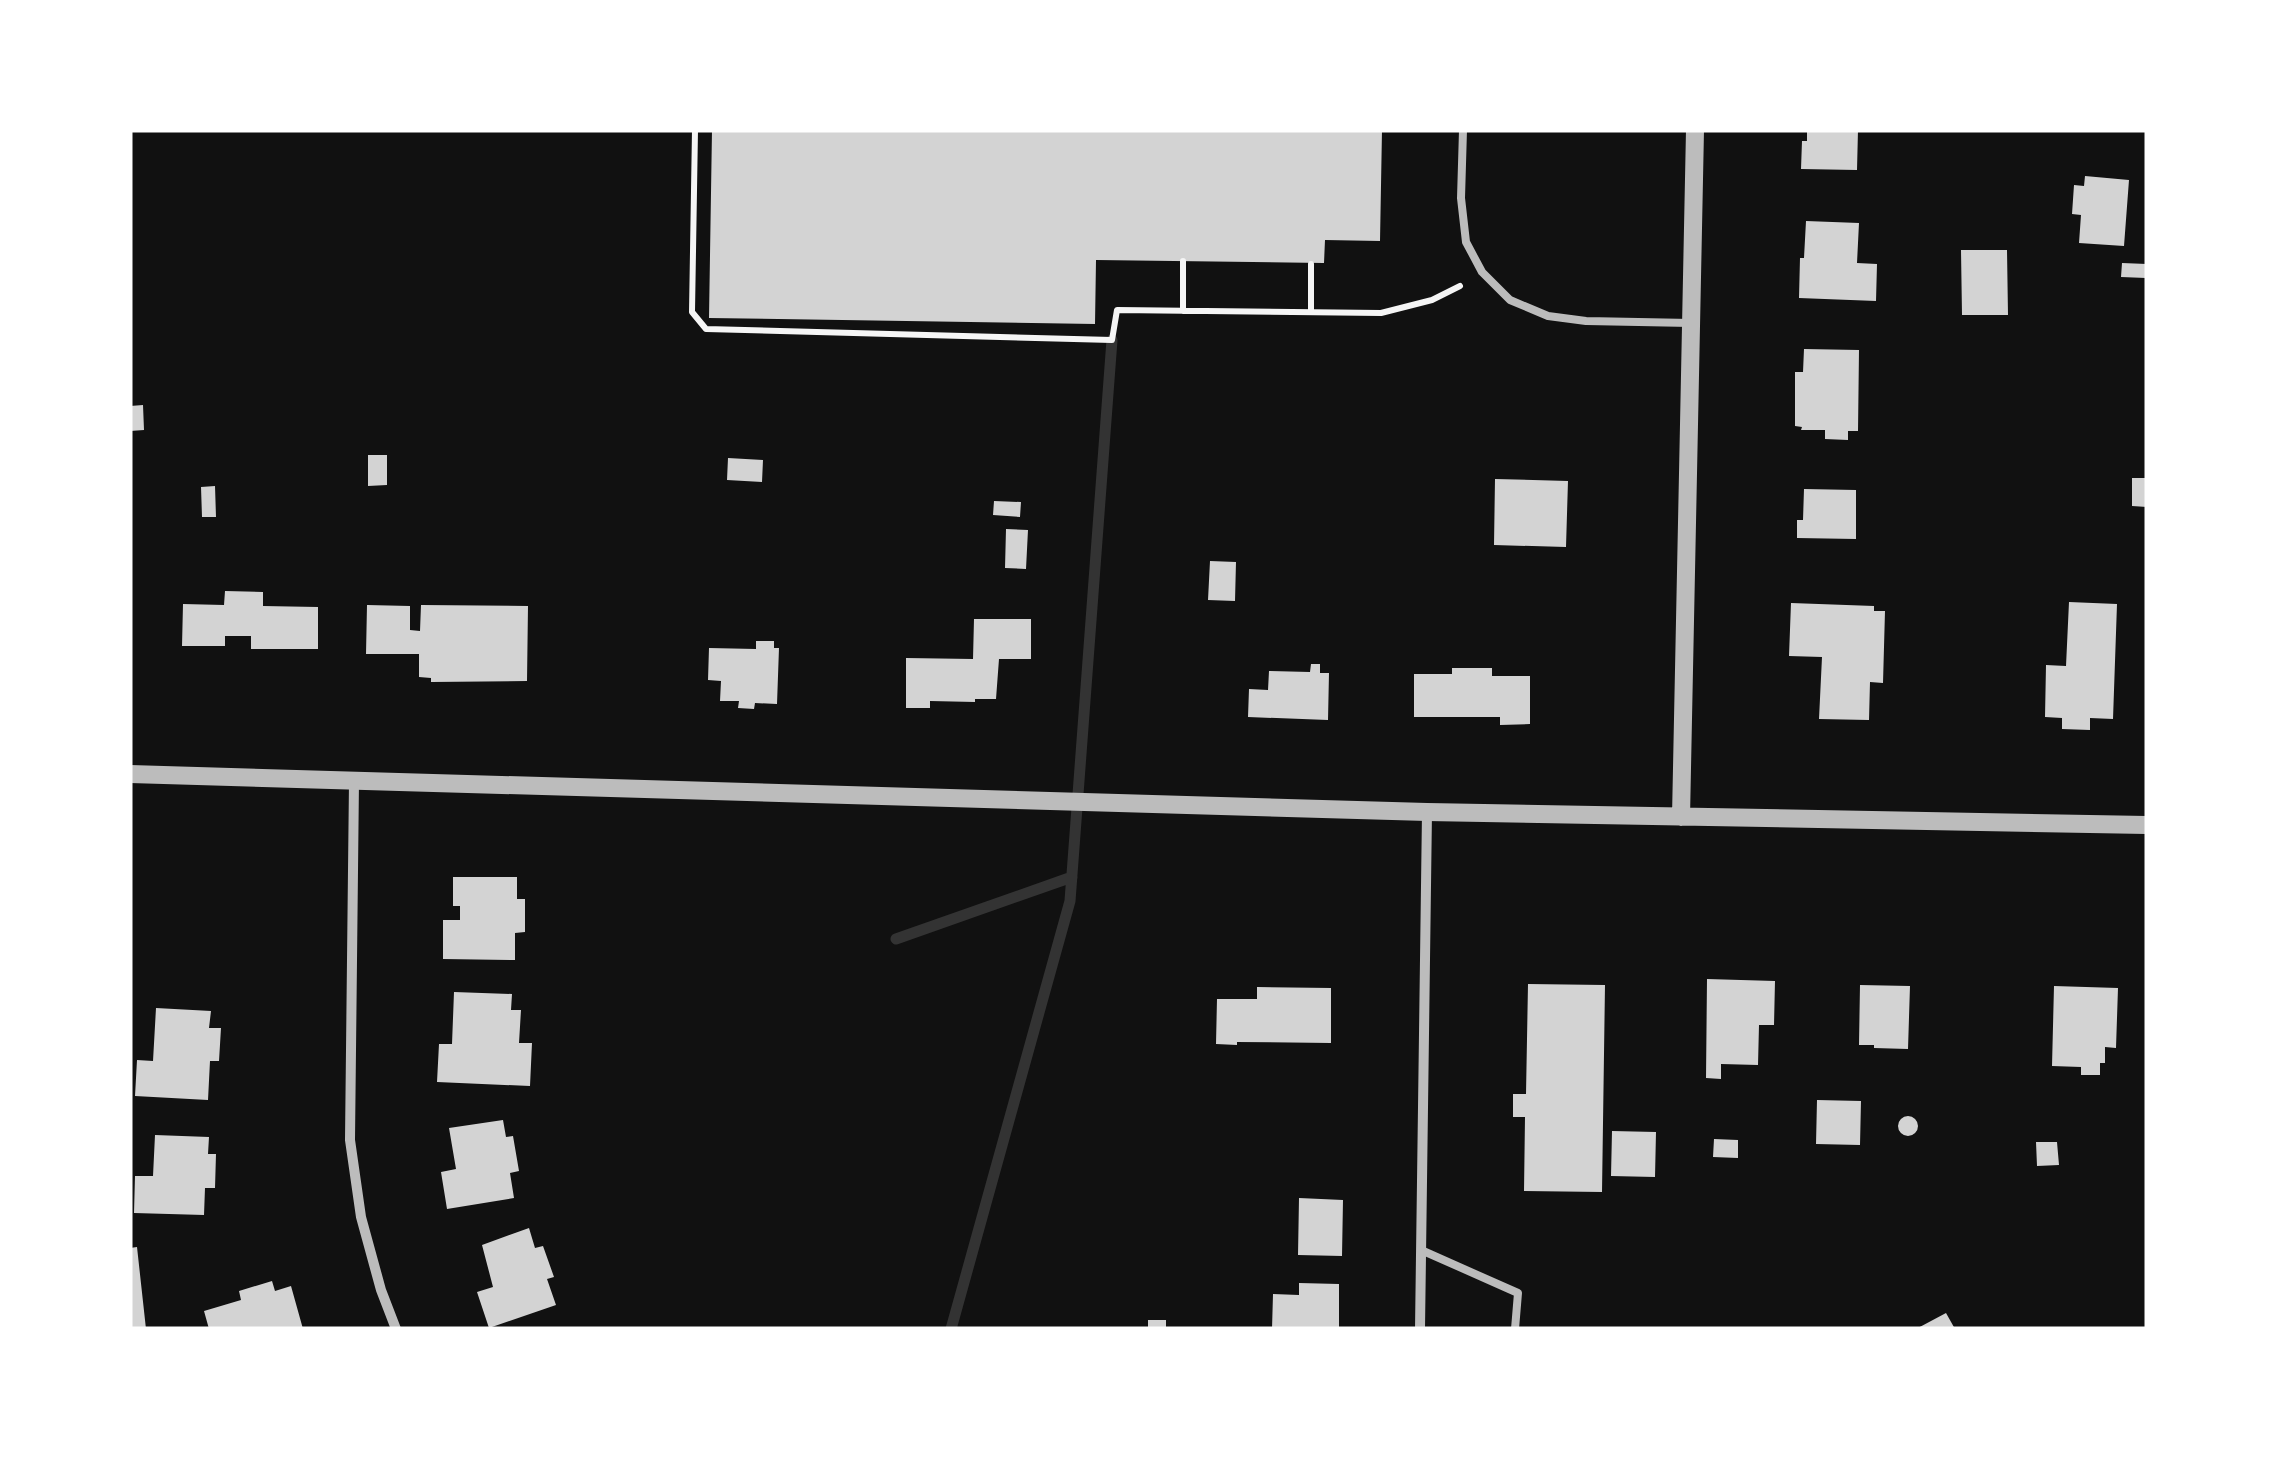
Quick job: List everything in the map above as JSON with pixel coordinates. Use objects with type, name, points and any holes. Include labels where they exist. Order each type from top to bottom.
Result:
[{"type":"street","points":[[1681,817],[1695,130]]},
{"type":"street","points":[[130,774],[1427,812],[2147,824]]},
{"type":"street","points":[[354,782],[350,1140],[361,1217],[380,1290],[396,1329]]},
{"type":"street","points":[[1420,1329],[1427,812]]},
{"type":"lane","points":[[1463,130],[1466,242],[1482,272],[1510,300],[1548,316],[1691,323]]},
{"type":"lane","points":[[1421,1250],[1518,1293],[1515,1329]]},
{"type":"path","points":[[695,130],[692,312],[706,329],[1112,340],[1117,310],[1381,313],[1432,300],[1460,286]]},
{"type":"path","points":[[1183,261],[1184,311]]},
{"type":"path","points":[[1311,264],[1311,312]]},
{"type":"building","points":[[712,130],[1382,130],[1380,241],[1325,240],[1324,263],[1096,260],[1095,324],[709,318]]},
{"type":"building","points":[[1807,130],[1858,130],[1857,170],[1801,169],[1802,141],[1807,141]]},
{"type":"building","points":[[2085,176],[2129,180],[2124,246],[2079,243],[2081,215],[2072,214],[2074,185],[2084,186]]},
{"type":"building","points":[[1806,221],[1859,223],[1857,263],[1877,264],[1876,301],[1799,298]]},
{"type":"building","points":[[1961,250],[2007,250],[2008,315],[1962,315]]},
{"type":"building","points":[[2122,263],[2147,264],[2146,278],[2121,277]]},
{"type":"building","points":[[1804,349],[1859,350],[1858,431],[1848,431],[1848,440],[1825,439],[1825,430],[1801,430],[1802,427],[1795,426],[1795,372],[1803,372]]},
{"type":"building","points":[[143,405],[144,430],[130,431],[130,406]]},
{"type":"building","points":[[368,455],[387,455],[387,485],[368,486]]},
{"type":"building","points":[[728,458],[763,460],[762,482],[727,480]]},
{"type":"building","points":[[2132,478],[2147,478],[2147,507],[2132,506]]},
{"type":"building","points":[[1495,479],[1568,481],[1566,547],[1494,545]]},
{"type":"building","points":[[215,486],[216,517],[202,517],[201,487]]},
{"type":"building","points":[[1804,489],[1856,490],[1856,539],[1797,538],[1797,520],[1803,520]]},
{"type":"building","points":[[994,501],[1021,502],[1020,517],[993,515]]},
{"type":"building","points":[[1006,529],[1028,530],[1026,569],[1005,568]]},
{"type":"building","points":[[1210,561],[1236,562],[1235,601],[1208,600]]},
{"type":"building","points":[[225,591],[263,592],[263,606],[318,607],[318,649],[251,649],[251,636],[225,636],[225,646],[182,646],[183,604],[224,605]]},
{"type":"building","points":[[2069,602],[2117,604],[2113,719],[2090,718],[2090,730],[2062,729],[2062,718],[2045,717],[2046,665],[2066,666]]},
{"type":"building","points":[[1791,603],[1874,606],[1874,611],[1885,611],[1883,683],[1870,682],[1869,720],[1819,719],[1822,657],[1789,656]]},
{"type":"building","points":[[367,605],[410,606],[410,630],[420,631],[421,605],[528,606],[527,681],[431,682],[431,678],[419,677],[419,654],[366,654]]},
{"type":"building","points":[[974,619],[1031,619],[1031,659],[999,659],[996,699],[930,701],[930,708],[906,708],[906,658],[973,659]]},
{"type":"building","points":[[756,641],[774,641],[774,648],[779,648],[777,704],[755,703],[754,709],[738,708],[739,701],[720,701],[721,681],[708,680],[709,648],[756,649]]},
{"type":"building","points":[[1311,664],[1320,664],[1320,673],[1329,673],[1328,720],[1248,717],[1249,689],[1268,690],[1269,671],[1310,672]]},
{"type":"building","points":[[1452,668],[1492,668],[1492,676],[1530,676],[1530,724],[1500,725],[1500,717],[1414,717],[1414,674],[1452,674]]},
{"type":"building","points":[[453,877],[517,877],[517,899],[525,899],[525,932],[515,933],[515,960],[443,959],[443,920],[460,920],[460,906],[453,906]]},
{"type":"building","points":[[1707,979],[1775,981],[1774,1025],[1759,1025],[1758,1065],[1721,1064],[1721,1079],[1706,1078]]},
{"type":"building","points":[[1528,984],[1605,985],[1602,1192],[1524,1191],[1525,1117],[1513,1117],[1513,1094],[1526,1094]]},
{"type":"building","points":[[1860,985],[1910,986],[1908,1049],[1859,1045]]},
{"type":"building","points":[[2054,986],[2118,988],[2116,1048],[2105,1047],[2100,1075],[2081,1075],[2081,1067],[2052,1066]]},
{"type":"building","points":[[1257,987],[1331,988],[1331,1043],[1216,1044],[1217,999],[1257,999]]},
{"type":"building","points":[[454,992],[512,994],[511,1010],[521,1010],[519,1043],[532,1043],[530,1086],[437,1082],[439,1044],[452,1044]]},
{"type":"building","points":[[156,1008],[211,1011],[209,1028],[221,1028],[219,1061],[210,1061],[208,1100],[135,1096],[137,1060],[153,1061]]},
{"type":"building","points":[[1817,1100],[1861,1101],[1860,1145],[1816,1144]]},
{"type":"building","points":[[1908,1116],[1918,1126],[1908,1136],[1898,1126]]},
{"type":"building","points":[[503,1120],[506,1137],[513,1136],[519,1171],[510,1173],[514,1198],[447,1209],[441,1172],[456,1169],[449,1128]]},
{"type":"building","points":[[1612,1131],[1656,1132],[1655,1177],[1611,1176]]},
{"type":"building","points":[[155,1135],[209,1137],[208,1154],[216,1154],[215,1188],[205,1188],[204,1215],[134,1213],[135,1176],[153,1176]]},
{"type":"building","points":[[1714,1139],[1738,1140],[1738,1158],[1713,1157]]},
{"type":"building","points":[[2036,1142],[2057,1142],[2059,1165],[2037,1166]]},
{"type":"building","points":[[1299,1198],[1343,1200],[1342,1256],[1298,1255]]},
{"type":"building","points":[[529,1228],[535,1248],[543,1246],[554,1277],[547,1279],[556,1305],[489,1328],[477,1292],[493,1287],[482,1245]]},
{"type":"building","points":[[137,1247],[146,1329],[130,1329],[130,1248]]},
{"type":"building","points":[[272,1281],[275,1291],[291,1286],[303,1329],[209,1329],[204,1311],[241,1300],[239,1291]]},
{"type":"building","points":[[1299,1283],[1339,1284],[1339,1329],[1272,1329],[1273,1294],[1299,1295]]},
{"type":"building","points":[[1946,1313],[1955,1329],[1916,1329]]},
{"type":"building","points":[[1148,1320],[1166,1320],[1166,1329],[1148,1329]]},
{"type":"waterway","points":[[951,1329],[1070,901],[1112,340]]},
{"type":"waterway","points":[[896,939],[1072,877]]}]
